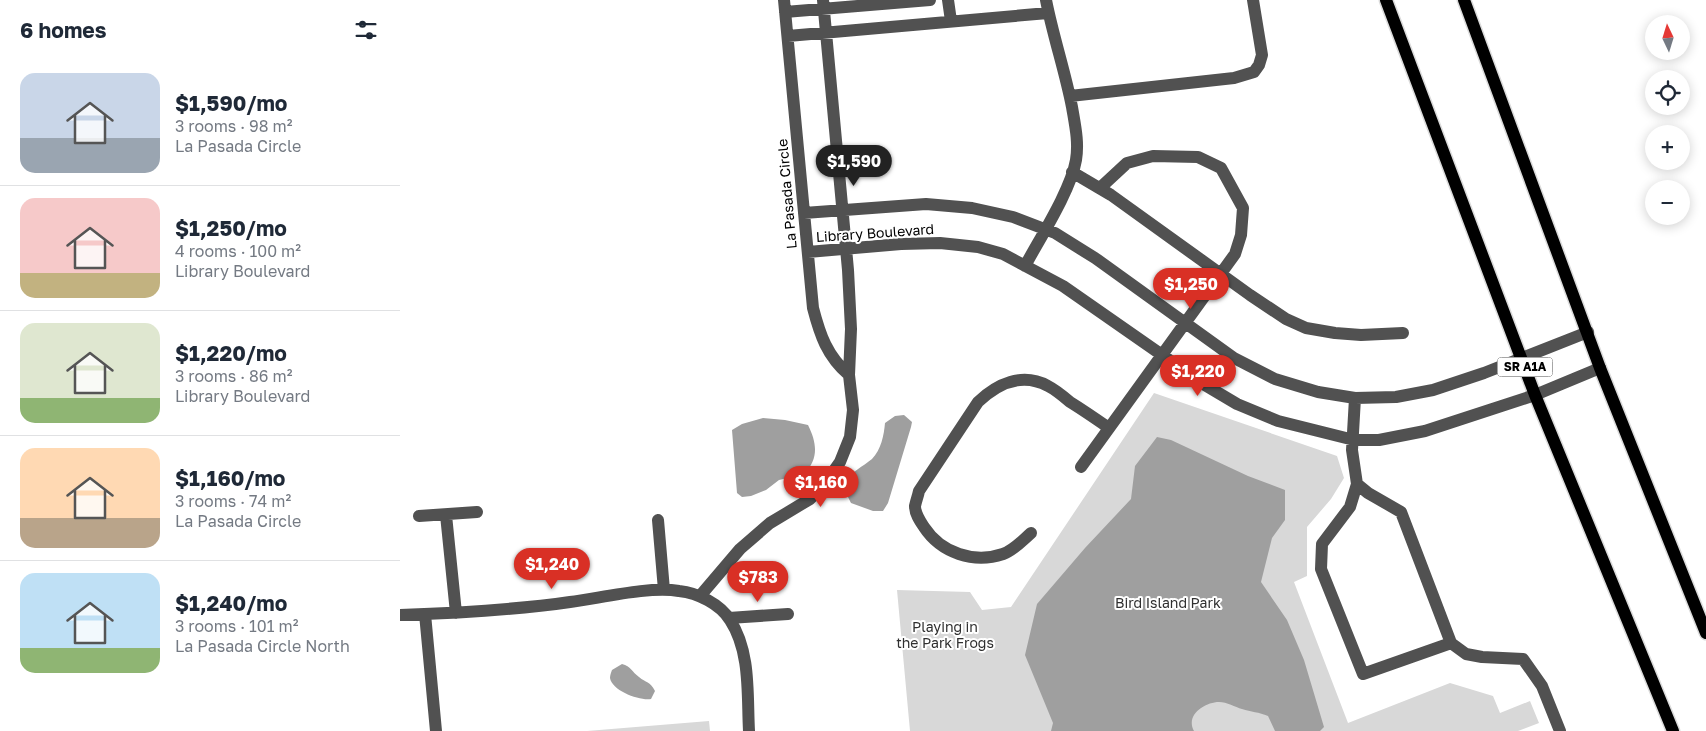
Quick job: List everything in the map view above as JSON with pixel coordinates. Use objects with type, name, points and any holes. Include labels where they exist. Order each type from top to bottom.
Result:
[{"type":"main road","name":"SR A1A","points":[[1386,0],[1534,394],[1673,731]]},
{"type":"main road","points":[[1464,0],[1600,368],[1706,633]]},
{"type":"street","points":[[785,6],[930,0]]},
{"type":"street","points":[[948,0],[951,22]]},
{"type":"street","points":[[1070,96],[1234,78],[1254,72],[1259,65],[1262,55],[1253,0]]},
{"type":"street","points":[[700,596],[740,549],[770,523],[810,499],[824,485],[840,462],[850,436],[853,410],[849,375],[851,329],[846,250],[824,5]]},
{"type":"street","name":"La Pasada Circle","points":[[785,6],[813,308],[819,333],[835,363],[849,375]]},
{"type":"street","points":[[788,36],[951,22],[1047,6],[1067,78],[1077,135],[1076,160],[1067,187],[1025,266]]},
{"type":"street","points":[[1081,467],[1219,273],[1235,254],[1241,235],[1242,208],[1221,168],[1198,157],[1153,156],[1127,163],[1100,188]]},
{"type":"street","points":[[1072,172],[1100,188],[1286,319],[1306,328],[1335,333],[1362,335],[1403,333]]},
{"type":"street","name":"Library Boulevard","points":[[804,213],[926,204],[972,208],[1013,218],[1056,233],[1095,258],[1234,358],[1276,379],[1318,392],[1355,398],[1396,397],[1433,390],[1588,332]]},
{"type":"street","name":"Library Boulevard","points":[[808,252],[901,244],[940,243],[978,248],[1002,254],[1063,286],[1205,385],[1237,404],[1278,421],[1354,440],[1379,440],[1425,431],[1534,394],[1600,368]]},
{"type":"street","points":[[1030,533],[1015,548],[1003,554],[985,558],[969,557],[948,550],[930,538],[919,520],[915,507],[919,491],[978,402],[990,391],[1006,383],[1019,380],[1034,382],[1047,385],[1109,428]]},
{"type":"street","points":[[1355,398],[1352,450],[1357,484],[1350,507],[1322,544],[1321,569],[1363,674],[1451,643]]},
{"type":"street","points":[[1357,484],[1368,493],[1401,512],[1451,643],[1466,654],[1523,659],[1542,686],[1560,731]]},
{"type":"street","points":[[419,516],[477,512]]},
{"type":"street","points":[[446,514],[456,613]]},
{"type":"street","points":[[658,520],[664,590]]},
{"type":"street","points":[[400,615],[456,613],[568,602],[650,590],[679,590],[700,596],[730,618],[739,636],[744,655],[749,731]]},
{"type":"street","points":[[424,614],[436,731]]},
{"type":"street","points":[[730,618],[788,614]]},
{"type":"green space","name":"Bird Island Park","points":[[1154,393],[1337,456],[1344,478],[1331,499],[1307,527],[1307,576],[1294,582],[1348,723],[1450,683],[1493,696],[1500,713],[1530,701],[1539,723],[1518,731],[910,731],[897,590],[970,592],[982,610],[1011,607]]},
{"type":"green space","points":[[709,721],[710,731],[587,731]]},
{"type":"shaded area","points":[[904,415],[912,422],[888,503],[883,511],[873,511],[851,503],[845,491],[845,481],[851,474],[872,459],[878,451],[882,442],[885,423],[895,416]]},
{"type":"shaded area","points":[[763,418],[808,425],[815,444],[814,457],[804,474],[779,480],[766,490],[751,496],[742,497],[737,493],[732,430],[742,424]]},
{"type":"shaded area","points":[[1157,437],[1171,440],[1248,476],[1285,490],[1285,520],[1272,538],[1261,582],[1287,620],[1304,660],[1324,727],[1320,731],[1275,731],[1268,716],[1219,702],[1208,704],[1198,710],[1192,720],[1194,731],[1051,731],[1053,723],[1025,655],[1037,604],[1085,548],[1131,499],[1135,466]]},
{"type":"shaded area","points":[[622,664],[651,685],[655,691],[651,699],[627,694],[612,683],[610,675],[612,670]]},
{"type":"park label","name":"Playing in the Park Frogs","points":[[945,636]]}]
